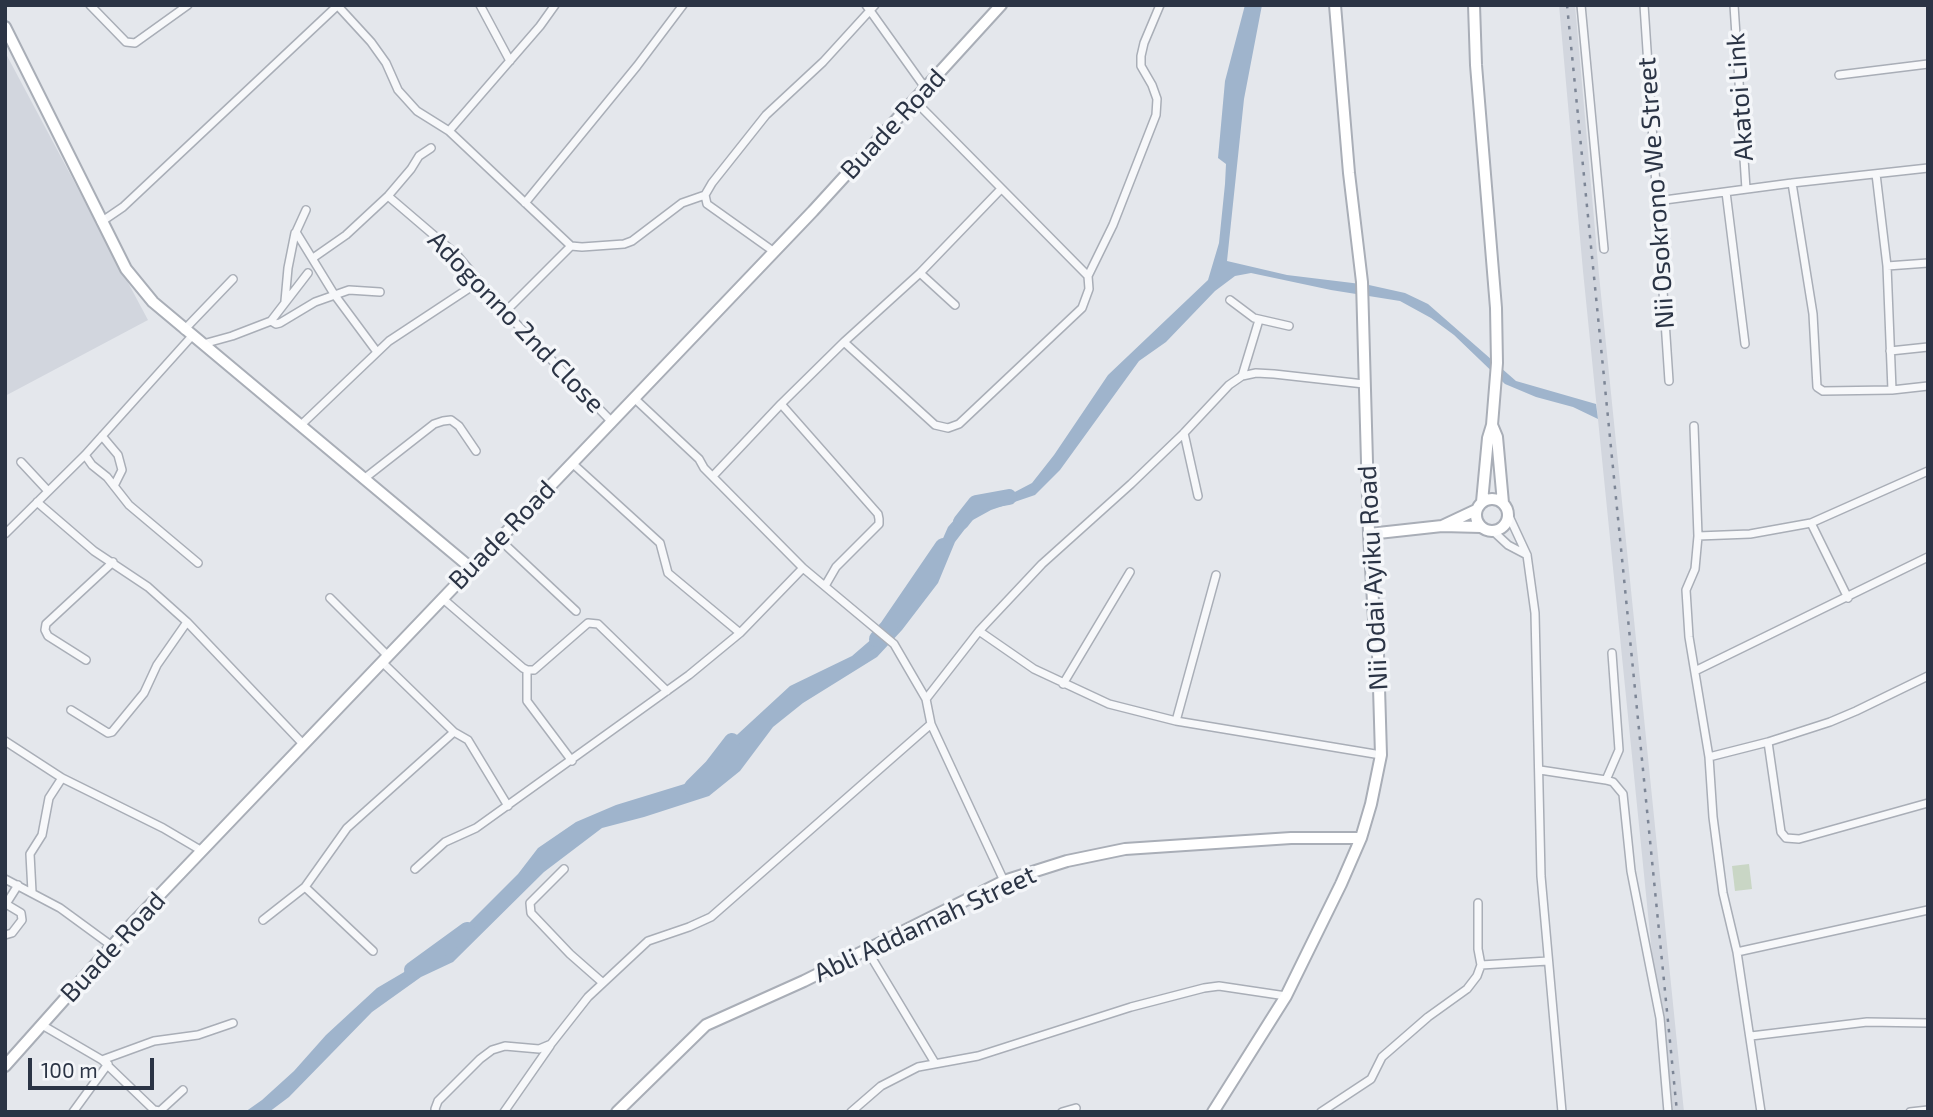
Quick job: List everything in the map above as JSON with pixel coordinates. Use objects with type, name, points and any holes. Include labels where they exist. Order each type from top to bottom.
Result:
[{"type":"street","points":[[90,5],[126,42],[135,43],[188,5]]},
{"type":"street","points":[[481,5],[510,61]]},
{"type":"street","points":[[449,131],[555,5]]},
{"type":"street","points":[[526,203],[683,5]]},
{"type":"street","name":"Buade Road","points":[[6,1063],[112,946],[915,101],[1001,5]]},
{"type":"street","points":[[844,342],[935,425],[948,428],[959,424],[1082,308],[1089,289],[1088,276],[1112,225],[1156,115],[1157,99],[1153,85],[1141,66],[1141,56],[1160,5]]},
{"type":"street","name":"Nii Odai Ayiku Road","points":[[1213,1112],[1286,996],[1341,884],[1361,838],[1381,755],[1378,654],[1369,534],[1362,282],[1349,173],[1335,5]]},
{"type":"street","points":[[1474,5],[1476,65],[1496,308],[1497,363],[1493,425],[1488,438],[1476,519],[1481,527]]},
{"type":"street","points":[[1581,5],[1604,249]]},
{"type":"street","name":"Nii Osokrono We Street","points":[[1644,5],[1669,381]]},
{"type":"street","name":"Akatoi Link","points":[[1734,5],[1746,189]]},
{"type":"street","points":[[101,222],[123,207],[337,6],[386,63],[398,90],[417,111],[449,131],[571,246],[598,247],[632,241],[682,202],[705,195]]},
{"type":"street","points":[[773,251],[707,204],[705,195],[766,115],[823,62],[871,7],[926,89]]},
{"type":"street","points":[[5,27],[126,269],[153,302],[471,568]]},
{"type":"street","points":[[1839,75],[1928,64]]},
{"type":"street","points":[[915,101],[1088,276]]},
{"type":"street","points":[[313,258],[346,235],[388,196],[419,156],[431,148]]},
{"type":"street","points":[[1657,201],[1928,168]]},
{"type":"street","points":[[1876,174],[1887,266],[1892,390]]},
{"type":"street","points":[[1792,183],[1813,314],[1817,387],[1823,390],[1892,390],[1928,386]]},
{"type":"street","points":[[713,476],[781,404],[920,272],[1001,189]]},
{"type":"street","points":[[1726,192],[1745,344]]},
{"type":"street","name":"Adogonno 2nd Close","points":[[388,196],[457,254],[505,313],[611,421]]},
{"type":"street","points":[[285,304],[288,268],[296,232],[306,211]]},
{"type":"street","points":[[296,232],[334,294],[377,352]]},
{"type":"street","points":[[505,313],[571,246]]},
{"type":"street","points":[[1887,266],[1928,263]]},
{"type":"street","points":[[920,272],[956,305]]},
{"type":"street","points":[[203,344],[271,321],[308,273]]},
{"type":"street","points":[[5,534],[102,436],[233,279]]},
{"type":"street","points":[[301,425],[389,341],[480,281]]},
{"type":"street","points":[[271,321],[280,323],[314,302],[349,289],[380,292]]},
{"type":"street","points":[[1230,300],[1259,320],[1289,326]]},
{"type":"street","points":[[1242,376],[1259,320]]},
{"type":"street","points":[[1890,351],[1928,347]]},
{"type":"street","points":[[926,699],[979,631],[1042,564],[1184,433],[1229,385],[1242,376],[1265,374],[1364,384]]},
{"type":"street","points":[[634,398],[693,453],[803,568],[894,644],[926,699],[931,724],[1004,881]]},
{"type":"street","points":[[781,404],[878,514],[879,524],[836,567],[825,586]]},
{"type":"street","points":[[365,478],[434,424],[443,421],[451,420],[459,425],[476,451]]},
{"type":"street","points":[[1493,425],[1497,437],[1503,503],[1527,555],[1535,613],[1541,876],[1562,1112]]},
{"type":"street","points":[[1694,426],[1698,536],[1695,569],[1686,590],[1688,626],[1709,757],[1713,817],[1723,893],[1737,952],[1761,1112]]},
{"type":"street","points":[[1184,433],[1198,496]]},
{"type":"street","points":[[102,436],[118,455],[122,470],[114,486]]},
{"type":"street","points":[[85,455],[129,505],[198,564]]},
{"type":"street","points":[[21,462],[48,491]]},
{"type":"street","points":[[572,463],[660,544],[668,573],[740,633]]},
{"type":"street","points":[[1698,536],[1750,534],[1811,523],[1928,471]]},
{"type":"street","points":[[1442,526],[1493,498],[1503,503]]},
{"type":"street","points":[[37,502],[94,551],[148,587],[187,622],[304,745]]},
{"type":"street","points":[[1493,531],[1504,525],[1508,514]]},
{"type":"street","points":[[1811,523],[1847,598]]},
{"type":"street","points":[[1369,534],[1442,526],[1481,527],[1493,531],[1508,545],[1527,555]]},
{"type":"street","points":[[499,539],[576,611]]},
{"type":"street","points":[[1695,671],[1928,557]]},
{"type":"street","points":[[86,660],[48,636],[45,630],[47,624],[113,562]]},
{"type":"street","points":[[415,869],[453,837],[476,828],[509,806],[667,691],[740,633],[803,568]]},
{"type":"street","points":[[1063,684],[1130,572]]},
{"type":"street","points":[[1176,721],[1216,575]]},
{"type":"street","points":[[330,598],[454,732],[468,740],[509,806]]},
{"type":"street","points":[[442,598],[527,670],[534,670],[588,622],[593,622],[602,626],[667,691]]},
{"type":"street","points":[[71,710],[108,733],[112,732],[144,693],[157,665],[187,622]]},
{"type":"street","points":[[979,631],[1034,669],[1109,704],[1176,721],[1381,755]]},
{"type":"street","points":[[1606,780],[1619,750],[1612,653]]},
{"type":"street","points":[[527,670],[527,701],[572,761]]},
{"type":"street","points":[[1709,757],[1768,742],[1856,711],[1928,676]]},
{"type":"street","points":[[506,1111],[551,1044],[588,997],[648,941],[710,917],[931,724]]},
{"type":"street","points":[[262,920],[305,887],[347,828],[454,732]]},
{"type":"street","points":[[5,741],[62,778],[163,828],[202,851]]},
{"type":"street","points":[[1768,742],[1781,832],[1786,838],[1798,839],[1928,803]]},
{"type":"street","points":[[1540,770],[1613,782],[1623,794],[1632,871],[1660,1018],[1668,1112]]},
{"type":"street","points":[[32,892],[30,854],[42,835],[49,798],[62,778]]},
{"type":"street","name":"Abli Addamah Street","points":[[617,1112],[706,1025],[867,950],[1004,881],[1067,861],[1125,849],[1291,838],[1361,838]]},
{"type":"street","points":[[564,869],[530,903],[530,913],[603,983]]},
{"type":"street","points":[[5,878],[61,908],[112,946]]},
{"type":"street","points":[[5,935],[12,933],[22,920],[21,913],[6,904],[18,885]]},
{"type":"street","points":[[305,887],[373,950]]},
{"type":"street","points":[[1321,1112],[1371,1079],[1382,1057],[1428,1017],[1467,989],[1477,976],[1481,965],[1478,949],[1478,903]]},
{"type":"street","points":[[1737,952],[1928,910]]},
{"type":"street","points":[[867,950],[935,1063]]},
{"type":"street","points":[[1481,965],[1548,961]]},
{"type":"street","points":[[851,1112],[881,1086],[918,1068],[978,1056],[1131,1007],[1219,986],[1286,996]]},
{"type":"street","points":[[73,1112],[105,1062],[144,1044],[204,1033],[233,1023]]},
{"type":"street","points":[[1751,1036],[1833,1025],[1928,1023]]},
{"type":"street","points":[[42,1025],[105,1062],[155,1110],[161,1110],[183,1090]]},
{"type":"street","points":[[436,1112],[438,1101],[492,1050],[505,1046],[538,1049],[551,1044]]},
{"type":"street","points":[[1062,1112],[1076,1108]]},
{"type":"street","points":[[1910,1112],[1928,1110]]},
{"type":"shaded area","points":[[1559,5],[1575,5],[1599,275],[1684,1112],[1668,1112],[1583,271]]},
{"type":"shaded area","points":[[5,52],[148,320],[5,396]]},
{"type":"green space","points":[[1749,864],[1752,889],[1735,891],[1732,866]]},
{"type":"water","points":[[1245,5],[1262,5],[1244,99],[1227,261],[1287,275],[1369,285],[1405,293],[1428,304],[1516,381],[1596,404],[1598,419],[1573,407],[1536,397],[1505,384],[1454,335],[1431,318],[1400,301],[1251,273],[1235,276],[1215,291],[1166,342],[1139,361],[1060,470],[1035,495],[991,510],[971,521],[955,542],[938,583],[902,630],[877,657],[803,703],[773,727],[740,771],[709,796],[602,828],[544,872],[453,962],[421,977],[372,1012],[289,1097],[269,1112],[245,1112],[294,1071],[326,1035],[377,988],[444,952],[454,938],[518,874],[538,848],[576,822],[616,805],[691,782],[714,769],[726,745],[790,686],[852,656],[896,618],[921,588],[948,527],[963,510],[1011,494],[1032,483],[1108,375],[1208,280],[1219,243],[1225,184],[1226,164],[1218,158],[1225,81]]},
{"type":"waterway","points":[[961,522],[976,503],[1009,497]]},
{"type":"waterway","points":[[877,639],[943,546]]},
{"type":"waterway","points":[[692,787],[732,741]]},
{"type":"waterway","points":[[412,970],[467,930]]},
{"type":"railway","points":[[1567,5],[1677,1112]]}]
